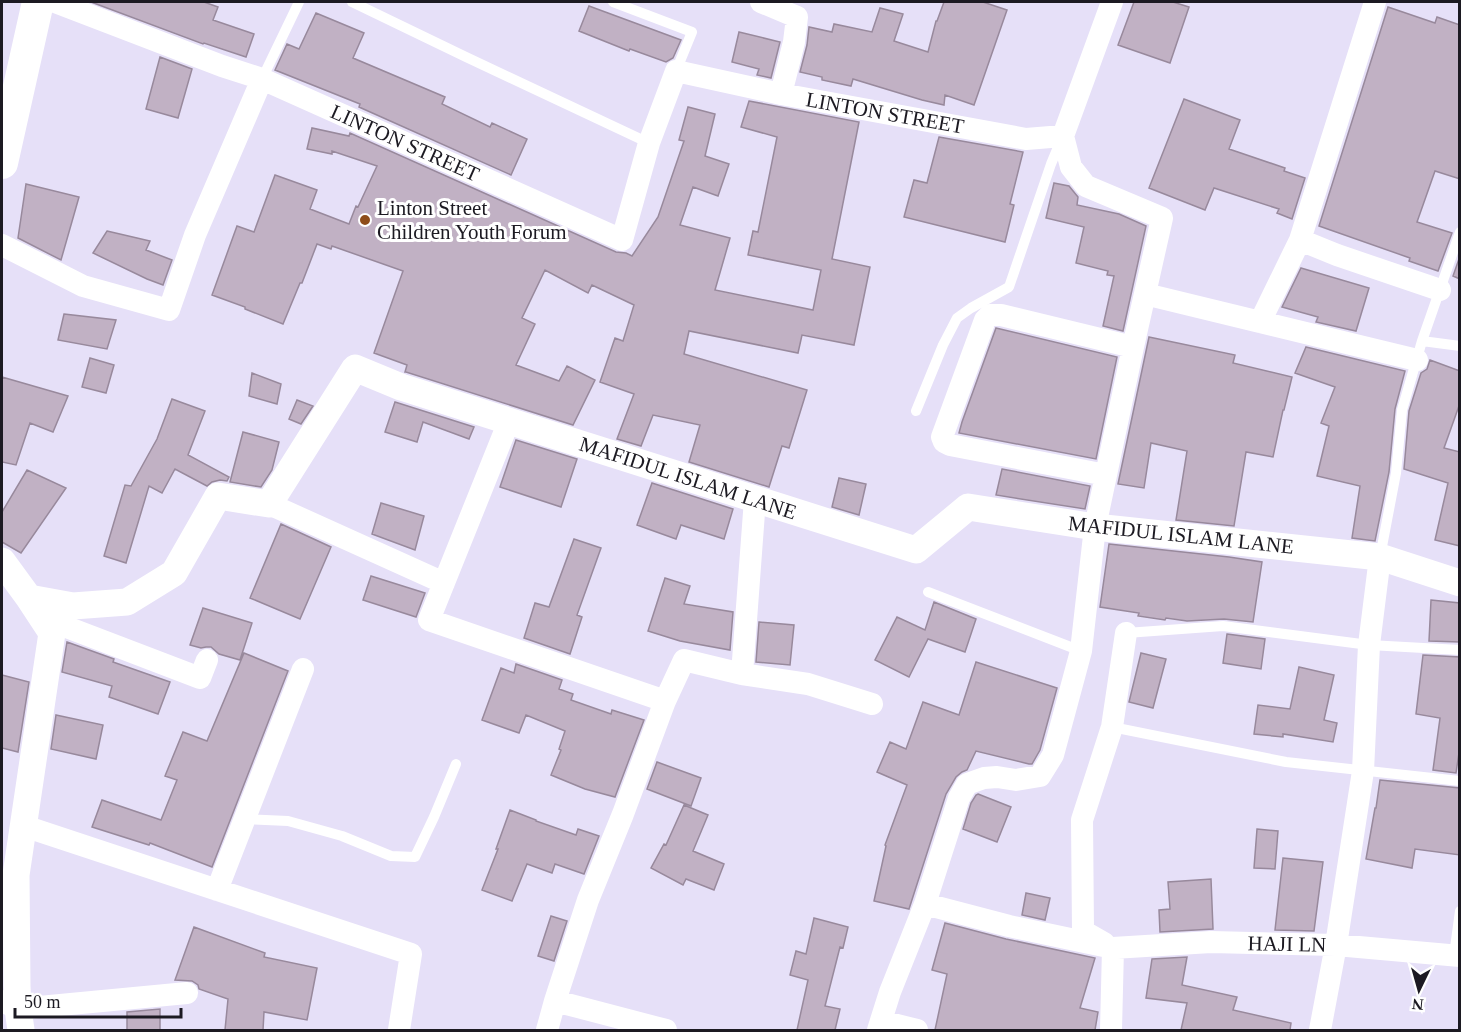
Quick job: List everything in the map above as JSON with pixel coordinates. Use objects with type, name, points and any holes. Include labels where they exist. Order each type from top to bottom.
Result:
[{"type":"main road","points":[[2,163],[38,2]]},
{"type":"street","name":"LINTON STREET","points":[[55,2],[262,79],[622,240],[649,143],[676,71],[781,94],[1026,139],[1063,136]]},
{"type":"street","points":[[761,2],[797,17],[794,42],[781,94]]},
{"type":"street","points":[[917,1030],[879,1025],[925,904],[959,798],[967,784],[984,778],[997,777],[1016,780],[1040,776],[1053,755],[1081,651],[1095,528],[1162,218],[1086,186],[1071,167],[1063,136],[1112,2]]},
{"type":"street","points":[[1260,321],[1300,240],[1375,2]]},
{"type":"street","points":[[2,245],[82,286],[169,310],[195,235],[262,79]]},
{"type":"street","points":[[1300,240],[1440,291]]},
{"type":"street","points":[[1145,294],[1260,321],[1419,351]]},
{"type":"street","points":[[1106,475],[950,445],[944,442],[942,437],[985,320],[990,315],[1001,315],[1133,347]]},
{"type":"street","name":"MAFIDUL ISLAM LANE","points":[[269,504],[355,368],[401,387],[916,550],[968,507],[1095,528],[1380,556],[1460,583]]},
{"type":"street","points":[[509,421],[429,620],[665,701]]},
{"type":"street","points":[[29,598],[73,606],[127,602],[174,573],[218,496],[269,504],[444,583]]},
{"type":"street","points":[[742,674],[755,499]]},
{"type":"street","points":[[1320,1030],[1336,945],[1363,771],[1369,645],[1380,556]]},
{"type":"street","points":[[2,561],[52,634]]},
{"type":"street","points":[[187,993],[14,1014],[16,875],[52,634],[56,622],[200,678],[207,660]]},
{"type":"street","points":[[1110,1030],[1113,948],[1083,931],[1082,820],[1112,728],[1126,633]]},
{"type":"street","points":[[547,1030],[588,900],[665,701],[684,660],[742,674],[808,684],[872,704]]},
{"type":"street","points":[[218,890],[303,669]]},
{"type":"street","points":[[24,826],[411,954],[399,1030]]},
{"type":"street","name":"HAJI LN","points":[[925,904],[1009,926],[1113,948],[1211,942],[1336,945],[1457,956]]},
{"type":"street","points":[[555,1000],[666,1030]]},
{"type":"lane","points":[[262,79],[299,2]]},
{"type":"lane","points":[[352,2],[649,143]]},
{"type":"lane","points":[[613,2],[692,32],[676,71]]},
{"type":"lane","points":[[916,411],[943,345],[957,318],[1009,287],[1063,136]]},
{"type":"lane","points":[[1380,556],[1396,473],[1402,410],[1419,351],[1460,232]]},
{"type":"lane","points":[[1419,351],[1460,346]]},
{"type":"lane","points":[[928,592],[1081,651]]},
{"type":"lane","points":[[1126,633],[1223,626],[1369,645],[1460,650]]},
{"type":"lane","points":[[1112,728],[1286,762],[1460,781]]},
{"type":"lane","points":[[245,819],[288,821],[342,836],[392,856],[416,857],[456,764]]},
{"type":"lane","points":[[1457,956],[1460,911]]},
{"type":"building","points":[[91,2],[204,2],[218,7],[213,20],[254,34],[246,57],[203,44]]},
{"type":"building","points":[[944,2],[983,2],[1007,10],[974,105],[945,95],[944,105],[853,79],[851,86],[822,80],[822,77],[800,72],[809,27],[832,32],[834,24],[872,32],[880,8],[903,14],[894,41],[928,52],[936,21]]},
{"type":"building","points":[[1134,2],[1173,2],[1189,7],[1170,63],[1118,45]]},
{"type":"building","points":[[589,6],[681,40],[673,58],[666,62],[630,49],[629,51],[579,31]]},
{"type":"building","points":[[1388,7],[1435,23],[1437,17],[1460,25],[1460,179],[1435,171],[1417,222],[1452,233],[1438,271],[1409,261],[1410,258],[1319,226]]},
{"type":"building","points":[[316,13],[364,33],[353,58],[445,97],[442,104],[490,127],[492,123],[527,139],[511,175],[359,107],[360,104],[275,70],[287,44],[299,49]]},
{"type":"building","points":[[739,32],[780,42],[771,78],[757,75],[759,69],[732,62]]},
{"type":"building","points":[[160,57],[192,69],[178,118],[146,109]]},
{"type":"building","points":[[1184,99],[1240,120],[1229,149],[1285,168],[1284,171],[1305,178],[1292,219],[1277,213],[1279,209],[1214,188],[1205,210],[1149,188]]},
{"type":"building","points":[[749,101],[859,122],[832,259],[870,267],[854,345],[802,335],[798,353],[689,331],[684,354],[807,390],[789,448],[782,446],[769,487],[689,462],[700,425],[653,415],[641,446],[617,439],[634,394],[600,382],[615,338],[623,341],[634,305],[592,285],[588,293],[545,270],[522,318],[535,324],[516,365],[559,381],[567,366],[595,380],[573,425],[405,372],[407,365],[374,353],[403,271],[332,246],[331,249],[317,244],[283,324],[212,295],[237,226],[254,232],[275,175],[317,190],[310,209],[349,224],[377,166],[332,151],[332,154],[307,149],[312,128],[349,136],[350,133],[616,252],[632,256],[658,217],[684,141],[679,140],[688,107],[715,114],[705,156],[729,164],[718,196],[693,187],[680,225],[730,238],[715,290],[813,310],[821,270],[748,255],[753,231],[758,232],[777,137],[741,127]]},
{"type":"building","points":[[939,137],[1023,152],[1010,204],[1014,205],[1005,242],[904,217],[914,180],[927,183]]},
{"type":"building","points":[[1054,183],[1069,186],[1078,197],[1077,205],[1119,214],[1146,226],[1123,331],[1103,326],[1114,276],[1107,275],[1108,271],[1076,263],[1084,227],[1046,218]]},
{"type":"building","points":[[26,184],[79,197],[61,260],[18,238]]},
{"type":"building","points":[[107,231],[150,241],[146,250],[172,260],[163,285],[93,253]]},
{"type":"building","points":[[1460,256],[1460,279],[1453,276]]},
{"type":"building","points":[[1301,268],[1369,288],[1356,331],[1316,322],[1318,317],[1282,307]]},
{"type":"building","points":[[64,314],[116,320],[107,349],[58,340]]},
{"type":"building","points":[[996,328],[1117,357],[1096,459],[959,433]]},
{"type":"building","points":[[1149,337],[1235,355],[1233,363],[1292,377],[1273,457],[1246,452],[1234,526],[1176,520],[1187,451],[1151,443],[1144,488],[1118,484]]},
{"type":"building","points":[[1306,347],[1405,371],[1395,409],[1389,472],[1375,541],[1352,538],[1360,486],[1317,476],[1329,426],[1321,423],[1335,387],[1295,373]]},
{"type":"building","points":[[90,358],[114,365],[106,393],[82,387]]},
{"type":"building","points":[[1430,360],[1460,371],[1460,403],[1444,448],[1460,452],[1460,546],[1435,540],[1448,483],[1404,469],[1409,411],[1421,373],[1427,369]]},
{"type":"building","points":[[252,373],[281,384],[277,404],[249,396]]},
{"type":"building","points":[[2,377],[68,396],[53,432],[30,423],[16,465],[2,462]]},
{"type":"building","points":[[172,399],[205,411],[188,455],[229,477],[227,481],[212,482],[207,486],[175,469],[162,493],[149,486],[126,563],[104,556],[125,485],[131,486],[157,439]]},
{"type":"building","points":[[297,400],[313,406],[301,424],[289,419]]},
{"type":"building","points":[[395,402],[474,427],[469,439],[423,422],[417,442],[385,432]]},
{"type":"building","points":[[243,432],[279,442],[272,470],[261,487],[230,482]]},
{"type":"building","points":[[516,440],[577,459],[561,507],[500,487]]},
{"type":"building","points":[[1002,469],[1090,486],[1085,509],[996,495]]},
{"type":"building","points":[[27,470],[66,488],[21,553],[2,542],[2,512]]},
{"type":"building","points":[[839,478],[866,484],[859,515],[832,507]]},
{"type":"building","points":[[652,483],[733,509],[724,539],[681,525],[676,539],[637,525]]},
{"type":"building","points":[[381,503],[424,516],[415,550],[372,534]]},
{"type":"building","points":[[281,524],[331,547],[300,619],[250,598]]},
{"type":"building","points":[[574,539],[601,548],[577,615],[582,617],[570,654],[524,638],[535,603],[549,607]]},
{"type":"building","points":[[1109,544],[1262,562],[1253,622],[1224,619],[1187,621],[1166,618],[1165,620],[1100,607]]},
{"type":"building","points":[[371,576],[425,593],[416,617],[363,600]]},
{"type":"building","points":[[665,578],[690,586],[684,604],[733,612],[730,650],[680,641],[648,631]]},
{"type":"building","points":[[1431,600],[1460,603],[1460,642],[1429,641]]},
{"type":"building","points":[[934,602],[976,619],[965,652],[928,639],[909,677],[875,660],[897,617],[925,630]]},
{"type":"building","points":[[203,608],[252,623],[240,660],[219,654],[211,647],[201,648],[190,645]]},
{"type":"building","points":[[759,622],[794,625],[790,665],[756,662]]},
{"type":"building","points":[[1227,634],[1265,639],[1261,669],[1223,663]]},
{"type":"building","points":[[67,642],[114,659],[113,662],[170,682],[158,714],[109,697],[112,686],[62,672]]},
{"type":"building","points":[[244,653],[288,671],[212,867],[150,843],[149,845],[92,827],[102,800],[161,820],[177,780],[165,776],[183,732],[207,741]]},
{"type":"building","points":[[1141,653],[1166,659],[1153,708],[1129,702]]},
{"type":"building","points":[[1423,655],[1460,657],[1460,746],[1456,773],[1433,770],[1440,718],[1416,714]]},
{"type":"building","points":[[976,662],[1057,688],[1040,750],[1032,764],[976,751],[967,770],[956,777],[946,794],[909,909],[874,901],[885,845],[907,785],[877,772],[890,742],[906,749],[923,702],[959,715]]},
{"type":"building","points":[[516,664],[562,680],[559,689],[573,694],[571,700],[611,714],[612,710],[644,720],[615,797],[585,789],[551,775],[561,750],[559,749],[565,731],[526,715],[519,733],[482,720],[501,668],[514,673]]},
{"type":"building","points":[[1299,667],[1334,675],[1324,720],[1337,723],[1333,742],[1283,734],[1283,737],[1254,734],[1258,705],[1290,709]]},
{"type":"building","points":[[2,675],[29,682],[18,752],[2,748]]},
{"type":"building","points":[[56,715],[103,725],[96,759],[51,749]]},
{"type":"building","points":[[657,762],[701,778],[691,806],[647,789]]},
{"type":"building","points":[[1380,780],[1460,788],[1460,855],[1415,849],[1412,868],[1366,859]]},
{"type":"building","points":[[978,794],[1011,807],[997,842],[963,829],[971,803]]},
{"type":"building","points":[[684,805],[708,815],[693,851],[724,864],[714,890],[686,879],[683,885],[651,868],[664,844],[666,845]]},
{"type":"building","points":[[510,810],[576,835],[578,829],[599,836],[584,874],[555,864],[552,873],[527,864],[512,901],[482,890]]},
{"type":"building","points":[[1257,829],[1278,831],[1275,869],[1254,868]]},
{"type":"building","points":[[1283,858],[1323,862],[1314,931],[1275,930]]},
{"type":"building","points":[[1211,879],[1213,929],[1160,932],[1159,910],[1170,909],[1168,882]]},
{"type":"building","points":[[1026,893],[1050,898],[1045,920],[1022,915]]},
{"type":"building","points":[[551,916],[567,921],[554,961],[538,956]]},
{"type":"building","points":[[814,918],[848,927],[843,948],[840,947],[825,1006],[840,1009],[835,1030],[797,1030],[808,980],[790,975],[796,951],[806,954]]},
{"type":"building","points":[[945,923],[1095,958],[1080,1008],[1098,1012],[1095,1030],[935,1030],[947,974],[932,970]]},
{"type":"building","points":[[194,927],[265,953],[264,957],[317,968],[307,1020],[264,1012],[263,1030],[225,1030],[228,999],[199,989],[198,985],[192,981],[175,980]]},
{"type":"building","points":[[1187,957],[1182,985],[1237,997],[1233,1010],[1291,1023],[1290,1030],[1181,1030],[1187,1003],[1146,998],[1152,959]]},
{"type":"building","points":[[160,1009],[160,1030],[127,1030],[127,1012]]},
{"type":"place","name":"Linton Street Children Youth Forum","points":[[365,220]]}]
